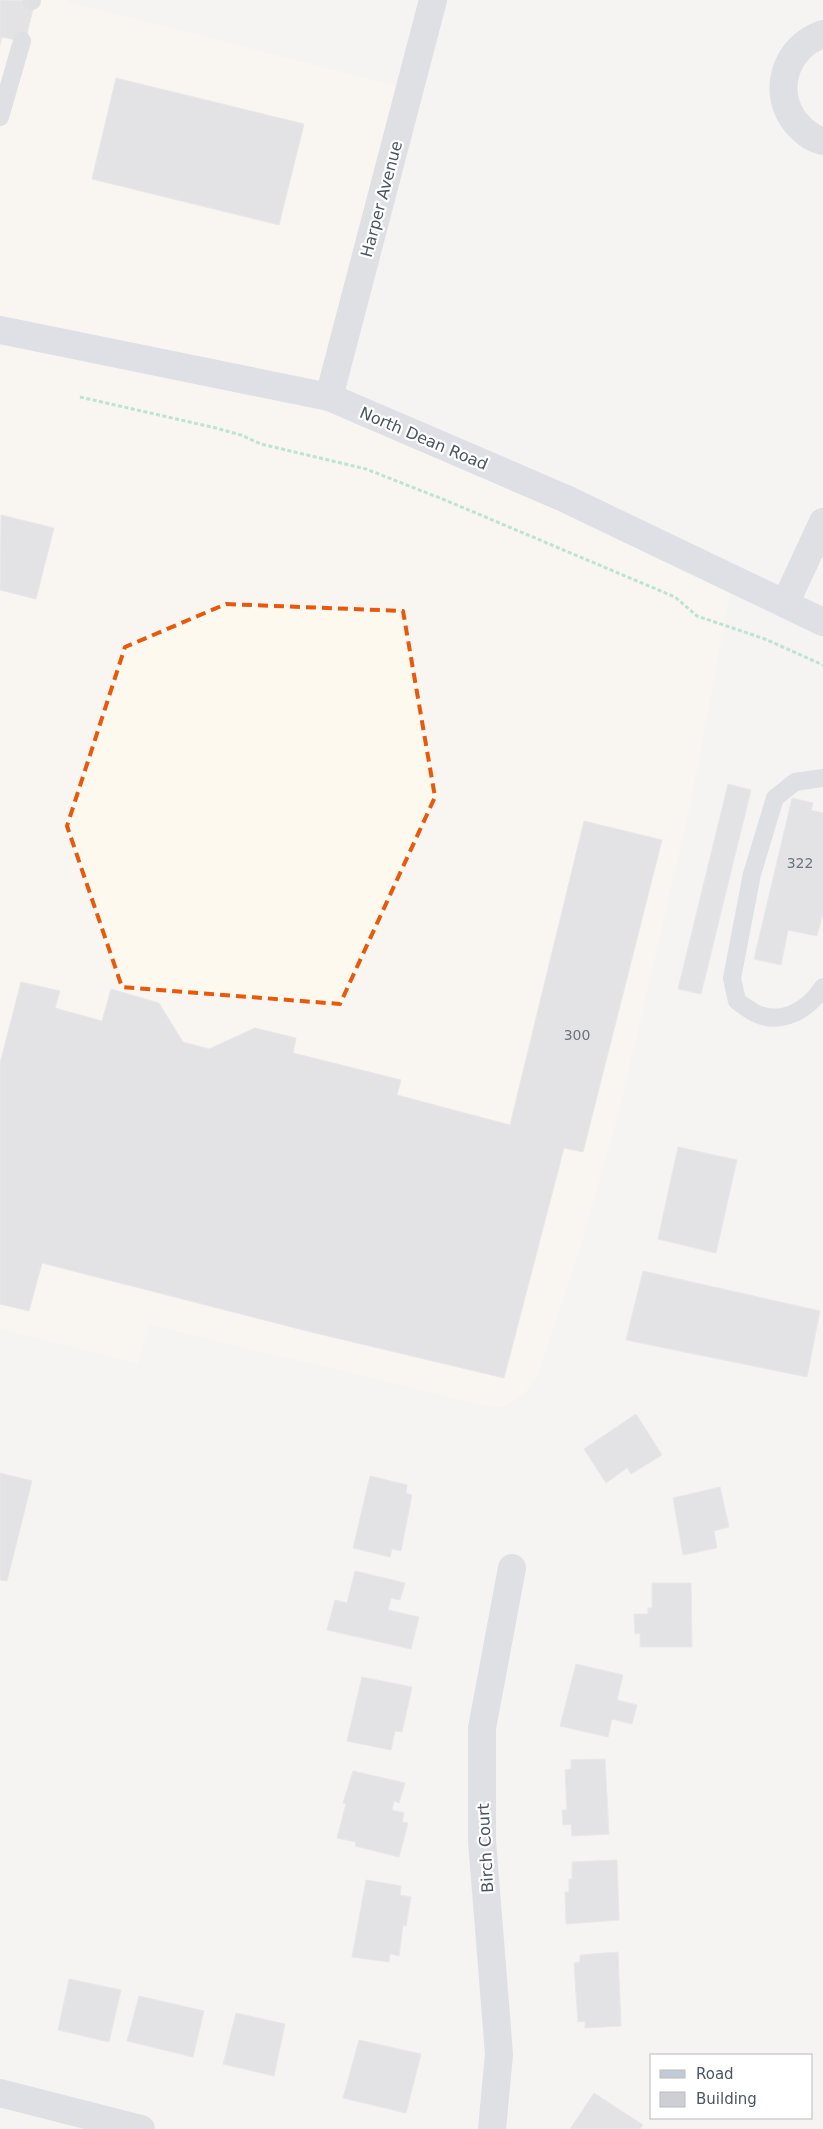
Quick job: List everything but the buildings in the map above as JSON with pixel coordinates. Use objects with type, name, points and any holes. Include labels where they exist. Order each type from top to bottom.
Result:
[{"type":"street","name":"Harper Avenue","points":[[329,397],[434,0]]},
{"type":"street","points":[[823,34],[813,38],[798,49],[788,64],[783,81],[784,100],[791,117],[803,131],[823,141]]},
{"type":"street","name":"North Dean Road","points":[[0,330],[329,397],[564,498],[823,622]]},
{"type":"street","points":[[785,604],[823,522]]},
{"type":"street","name":"Birch Court","points":[[492,2129],[499,2054],[482,1841],[482,1728],[512,1568]]},
{"type":"street","points":[[0,2094],[141,2129]]},
{"type":"lane","points":[[0,118],[22,41]]},
{"type":"lane","points":[[823,778],[795,782],[775,798],[752,874],[732,978],[737,1001],[757,1014],[773,1017],[788,1016],[802,1011],[817,997],[823,987]]},
{"type":"path","points":[[80,397],[216,428],[241,435],[262,444],[366,469],[445,500],[675,597],[697,616],[766,639],[823,665]]},
{"type":"highlighted area","points":[[226,604],[403,611],[435,797],[340,1004],[122,987],[67,826],[125,647]]},
{"type":"shaded area","points":[[0,0],[69,0],[69,2],[410,89],[329,397],[733,579],[692,798],[622,1101],[580,1249],[538,1375],[523,1395],[503,1407],[483,1405],[150,1325],[138,1364],[0,1329]]}]
